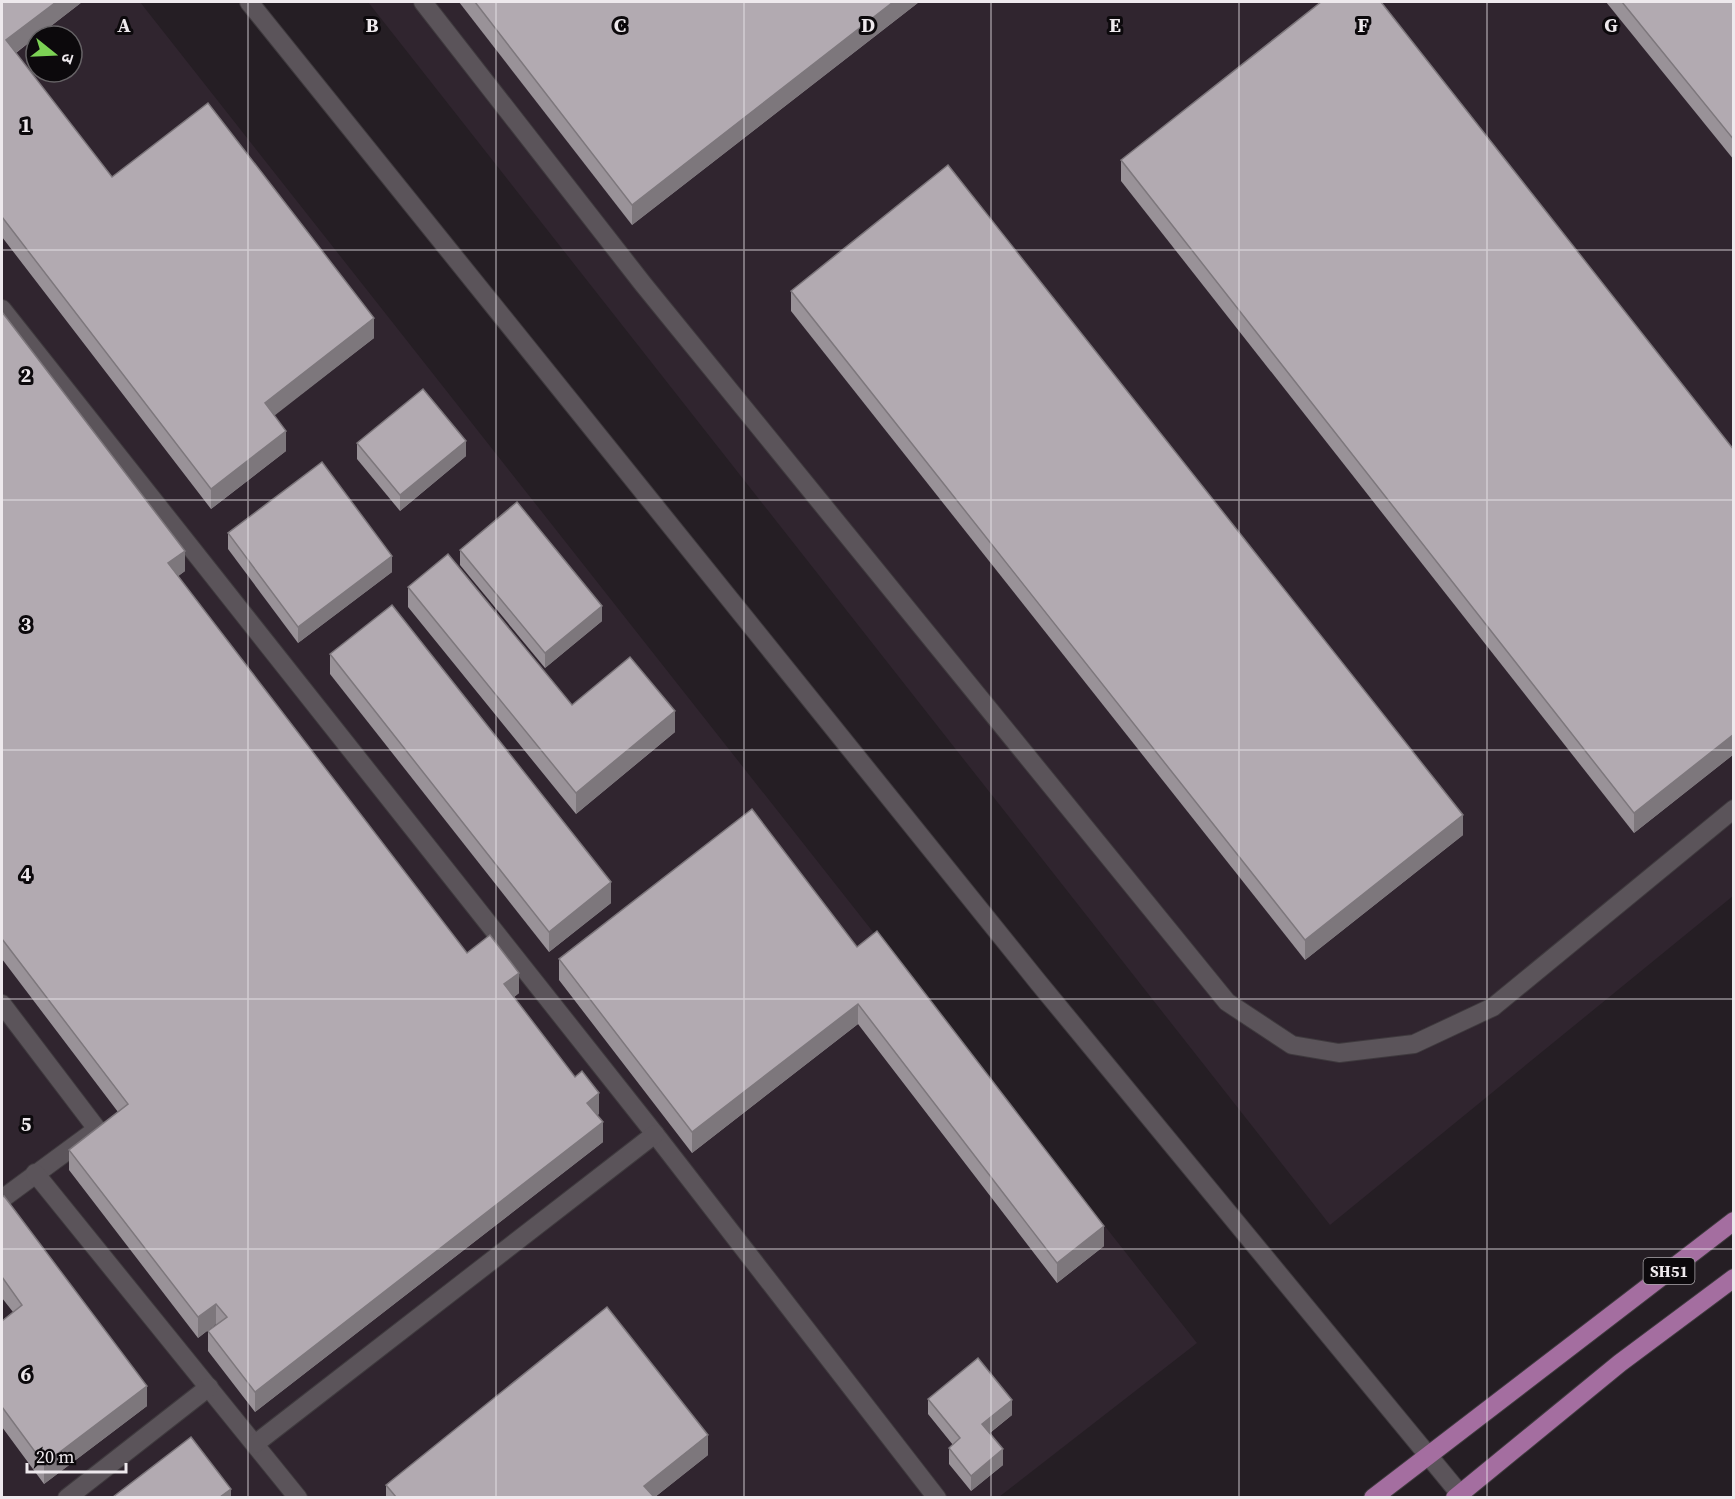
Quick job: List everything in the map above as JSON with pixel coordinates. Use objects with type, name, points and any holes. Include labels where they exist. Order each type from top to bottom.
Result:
[{"type":"main road","name":"SH51","points":[[1373,1497],[1734,1221]]},
{"type":"main road","name":"SH51","points":[[1458,1496],[1620,1363],[1734,1278]]},
{"type":"street","points":[[249,2],[1038,982],[1428,1454],[1458,1496]]},
{"type":"street","points":[[423,2],[643,284],[1227,1002],[1292,1045],[1339,1053],[1414,1044],[1493,1007],[1734,809]]},
{"type":"street","points":[[2,309],[655,1134],[937,1497]]},
{"type":"street","points":[[2,1004],[97,1129],[2,1199]]},
{"type":"street","points":[[255,1444],[655,1134]]},
{"type":"street","points":[[35,1173],[255,1444],[288,1494]]},
{"type":"street","points":[[68,1497],[209,1387]]},
{"type":"shaded area","points":[[2,2],[140,2],[1197,1343],[999,1497],[2,1498]]},
{"type":"shaded area","points":[[368,2],[1733,2],[1733,896],[1330,1225]]},
{"type":"building","points":[[2,2],[56,2],[24,24],[6,40],[24,63],[24,84],[40,84],[112,177],[208,103],[374,318],[265,403],[286,431],[211,489],[2,217]]},
{"type":"building","points":[[475,2],[893,2],[632,205]]},
{"type":"building","points":[[1321,2],[1381,2],[1734,450],[1734,734],[1634,813],[1121,160]]},
{"type":"building","points":[[1622,2],[1734,2],[1734,140]]},
{"type":"building","points":[[948,165],[1463,815],[1305,940],[791,291]]},
{"type":"building","points":[[2,312],[185,551],[168,563],[467,953],[490,935],[519,973],[504,984],[575,1077],[582,1071],[599,1093],[587,1103],[603,1122],[255,1392],[208,1331],[227,1317],[216,1304],[198,1317],[69,1150],[128,1104],[2,939]]},
{"type":"building","points":[[423,389],[466,441],[400,495],[357,443]]},
{"type":"building","points":[[322,462],[392,556],[298,627],[228,533]]},
{"type":"building","points":[[517,502],[602,606],[545,653],[460,550]]},
{"type":"building","points":[[448,554],[572,705],[630,657],[675,711],[576,793],[408,587]]},
{"type":"building","points":[[392,605],[611,882],[549,932],[330,654]]},
{"type":"building","points":[[752,809],[857,947],[877,931],[1104,1226],[1057,1263],[858,1004],[692,1132],[559,959]]},
{"type":"building","points":[[4,1196],[147,1386],[44,1464],[2,1407],[2,1321],[22,1305],[2,1277],[2,1197]]},
{"type":"building","points":[[607,1307],[708,1435],[644,1486],[654,1497],[396,1497],[386,1485]]},
{"type":"building","points":[[978,1358],[1012,1400],[982,1424],[1003,1449],[971,1476],[949,1448],[960,1438],[928,1399]]},
{"type":"building","points":[[191,1437],[231,1489],[220,1497],[113,1497]]}]
